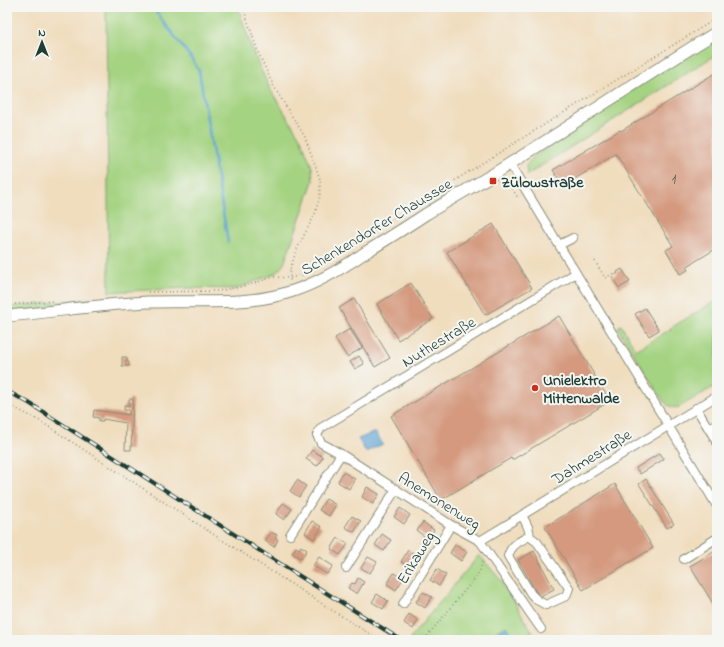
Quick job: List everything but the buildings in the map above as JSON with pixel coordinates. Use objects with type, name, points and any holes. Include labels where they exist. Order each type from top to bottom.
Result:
[{"type":"main road","name":"Schenkendorfer Chaussee","points":[[7,316],[131,303],[238,302],[268,298],[292,292],[339,269],[510,164],[717,32]]},
{"type":"street","points":[[510,164],[717,506]]},
{"type":"street","points":[[559,245],[573,238]]},
{"type":"street","name":"Nuthestraße","points":[[317,435],[321,428],[576,273]]},
{"type":"street","name":"Dahmestraße","points":[[480,541],[717,396]]},
{"type":"street","points":[[696,408],[717,442]]},
{"type":"street","points":[[709,428],[717,423]]},
{"type":"street","name":"Anemonenweg","points":[[317,435],[321,443],[341,454],[451,525],[480,541],[541,629]]},
{"type":"street","points":[[290,535],[341,454]]},
{"type":"street","points":[[346,568],[396,489]]},
{"type":"street","points":[[522,515],[529,530],[529,536]]},
{"type":"street","name":"Erikaweg","points":[[403,604],[451,525]]},
{"type":"street","points":[[529,536],[537,542],[569,588],[566,596],[546,605],[537,600],[531,594],[508,556],[510,549],[515,544],[529,536]]},
{"type":"street","points":[[684,559],[717,538]]},
{"type":"path","points":[[243,7],[258,52],[274,87],[305,137],[320,179],[320,196],[315,214],[297,249],[289,275]]},
{"type":"path","points":[[144,292],[219,291],[249,286],[273,277],[290,278],[302,276],[335,257],[385,224],[717,18]]},
{"type":"path","points":[[479,166],[491,184],[503,182],[511,188],[517,196],[525,190]]},
{"type":"path","points":[[595,261],[605,278],[614,272]]},
{"type":"path","points":[[7,305],[52,301]]},
{"type":"path","points":[[7,404],[40,421],[379,640]]},
{"type":"path","points":[[426,640],[428,635],[476,578],[480,570],[482,560],[488,554]]},
{"type":"green space","points":[[106,7],[238,7],[253,52],[270,89],[301,139],[312,167],[313,181],[284,264],[276,273],[236,289],[189,288],[109,292]]},
{"type":"green space","points":[[717,36],[717,54],[527,175],[526,166],[533,157],[631,90]]},
{"type":"green space","points":[[109,297],[114,300],[7,312],[7,307]]},
{"type":"green space","points":[[717,300],[717,385],[679,407],[671,407],[662,399],[618,329],[619,326],[621,325],[636,350]]},
{"type":"green space","points":[[479,555],[503,583],[537,640],[410,640],[411,637]]},
{"type":"water","points":[[375,432],[383,444],[366,452],[358,439]]},
{"type":"water","points":[[507,626],[516,640],[480,640]]},
{"type":"waterway","points":[[152,7],[192,59],[199,71],[228,242]]},
{"type":"railway","points":[[7,391],[29,403],[401,640]]},
{"type":"place","name":"Zülowstraße","points":[[493,181]]},
{"type":"place","name":"Unielektro Mittenwalde","points":[[535,388]]}]
